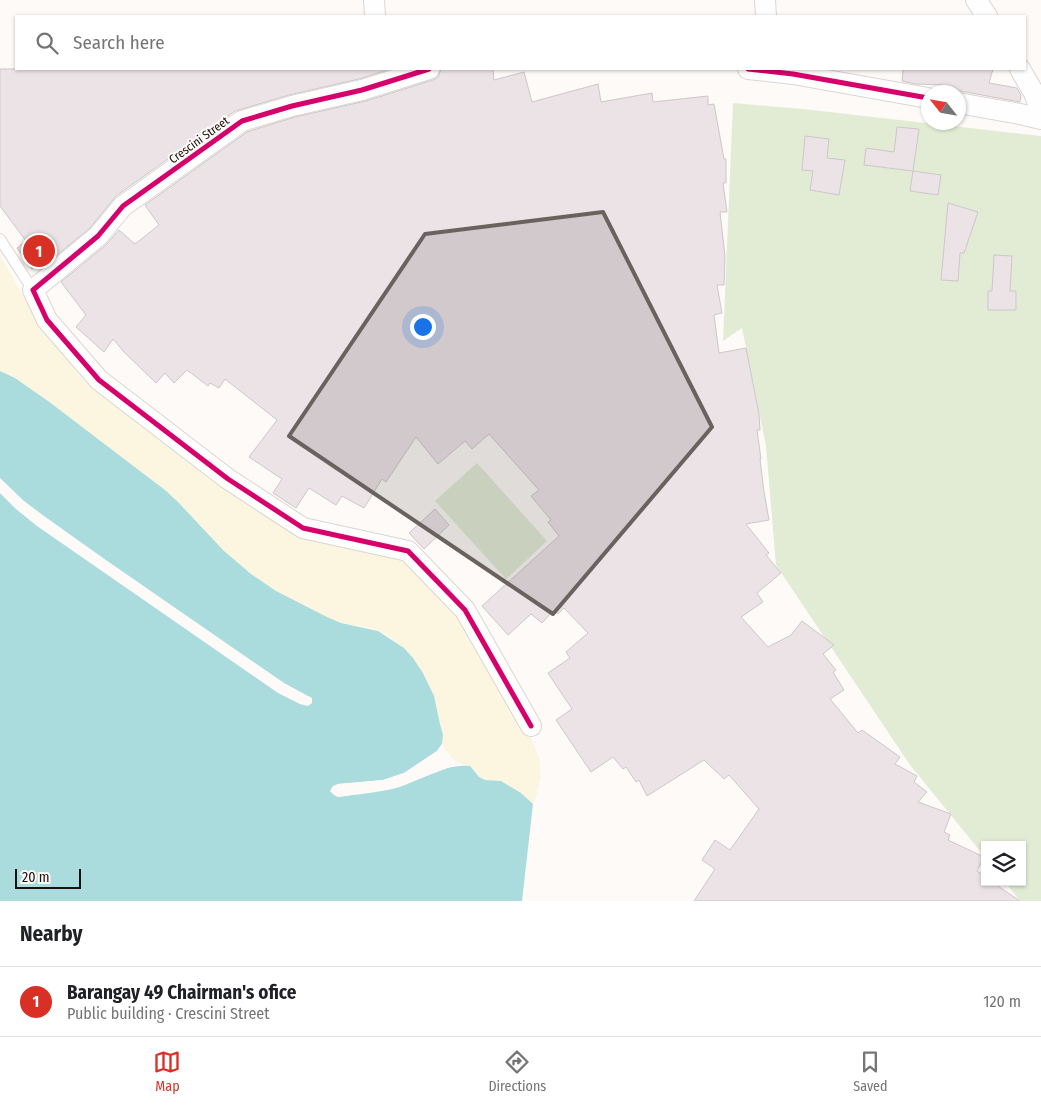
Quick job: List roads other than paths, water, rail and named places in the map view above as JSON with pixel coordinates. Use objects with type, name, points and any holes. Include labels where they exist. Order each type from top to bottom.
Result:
[{"type":"street","points":[[374,0],[375,15]]},
{"type":"street","points":[[765,0],[766,15]]},
{"type":"street","points":[[976,0],[986,15]]},
{"type":"street","name":"Crescini Street","points":[[34,290],[98,236],[124,206],[242,121],[292,106],[362,90],[426,70]]},
{"type":"street","points":[[769,70],[921,97]]},
{"type":"street","points":[[1021,70],[1034,93],[1041,112]]},
{"type":"street","points":[[966,104],[1041,119]]},
{"type":"street","points":[[34,290],[47,320],[99,380],[228,479],[304,528],[408,551],[465,610],[531,726]]},
{"type":"lane","points":[[0,239],[34,290]]},
{"type":"water","points":[[0,371],[15,378],[48,401],[165,490],[224,551],[251,574],[276,591],[327,617],[341,623],[378,631],[404,648],[423,673],[434,696],[443,735],[442,744],[437,751],[404,773],[383,780],[338,784],[330,791],[338,797],[389,790],[441,770],[460,766],[470,766],[479,777],[485,780],[501,781],[521,793],[533,804],[522,901],[0,901]]},
{"type":"place","name":"Barangay 49 Chairman's ofice","points":[[39,251]]}]
